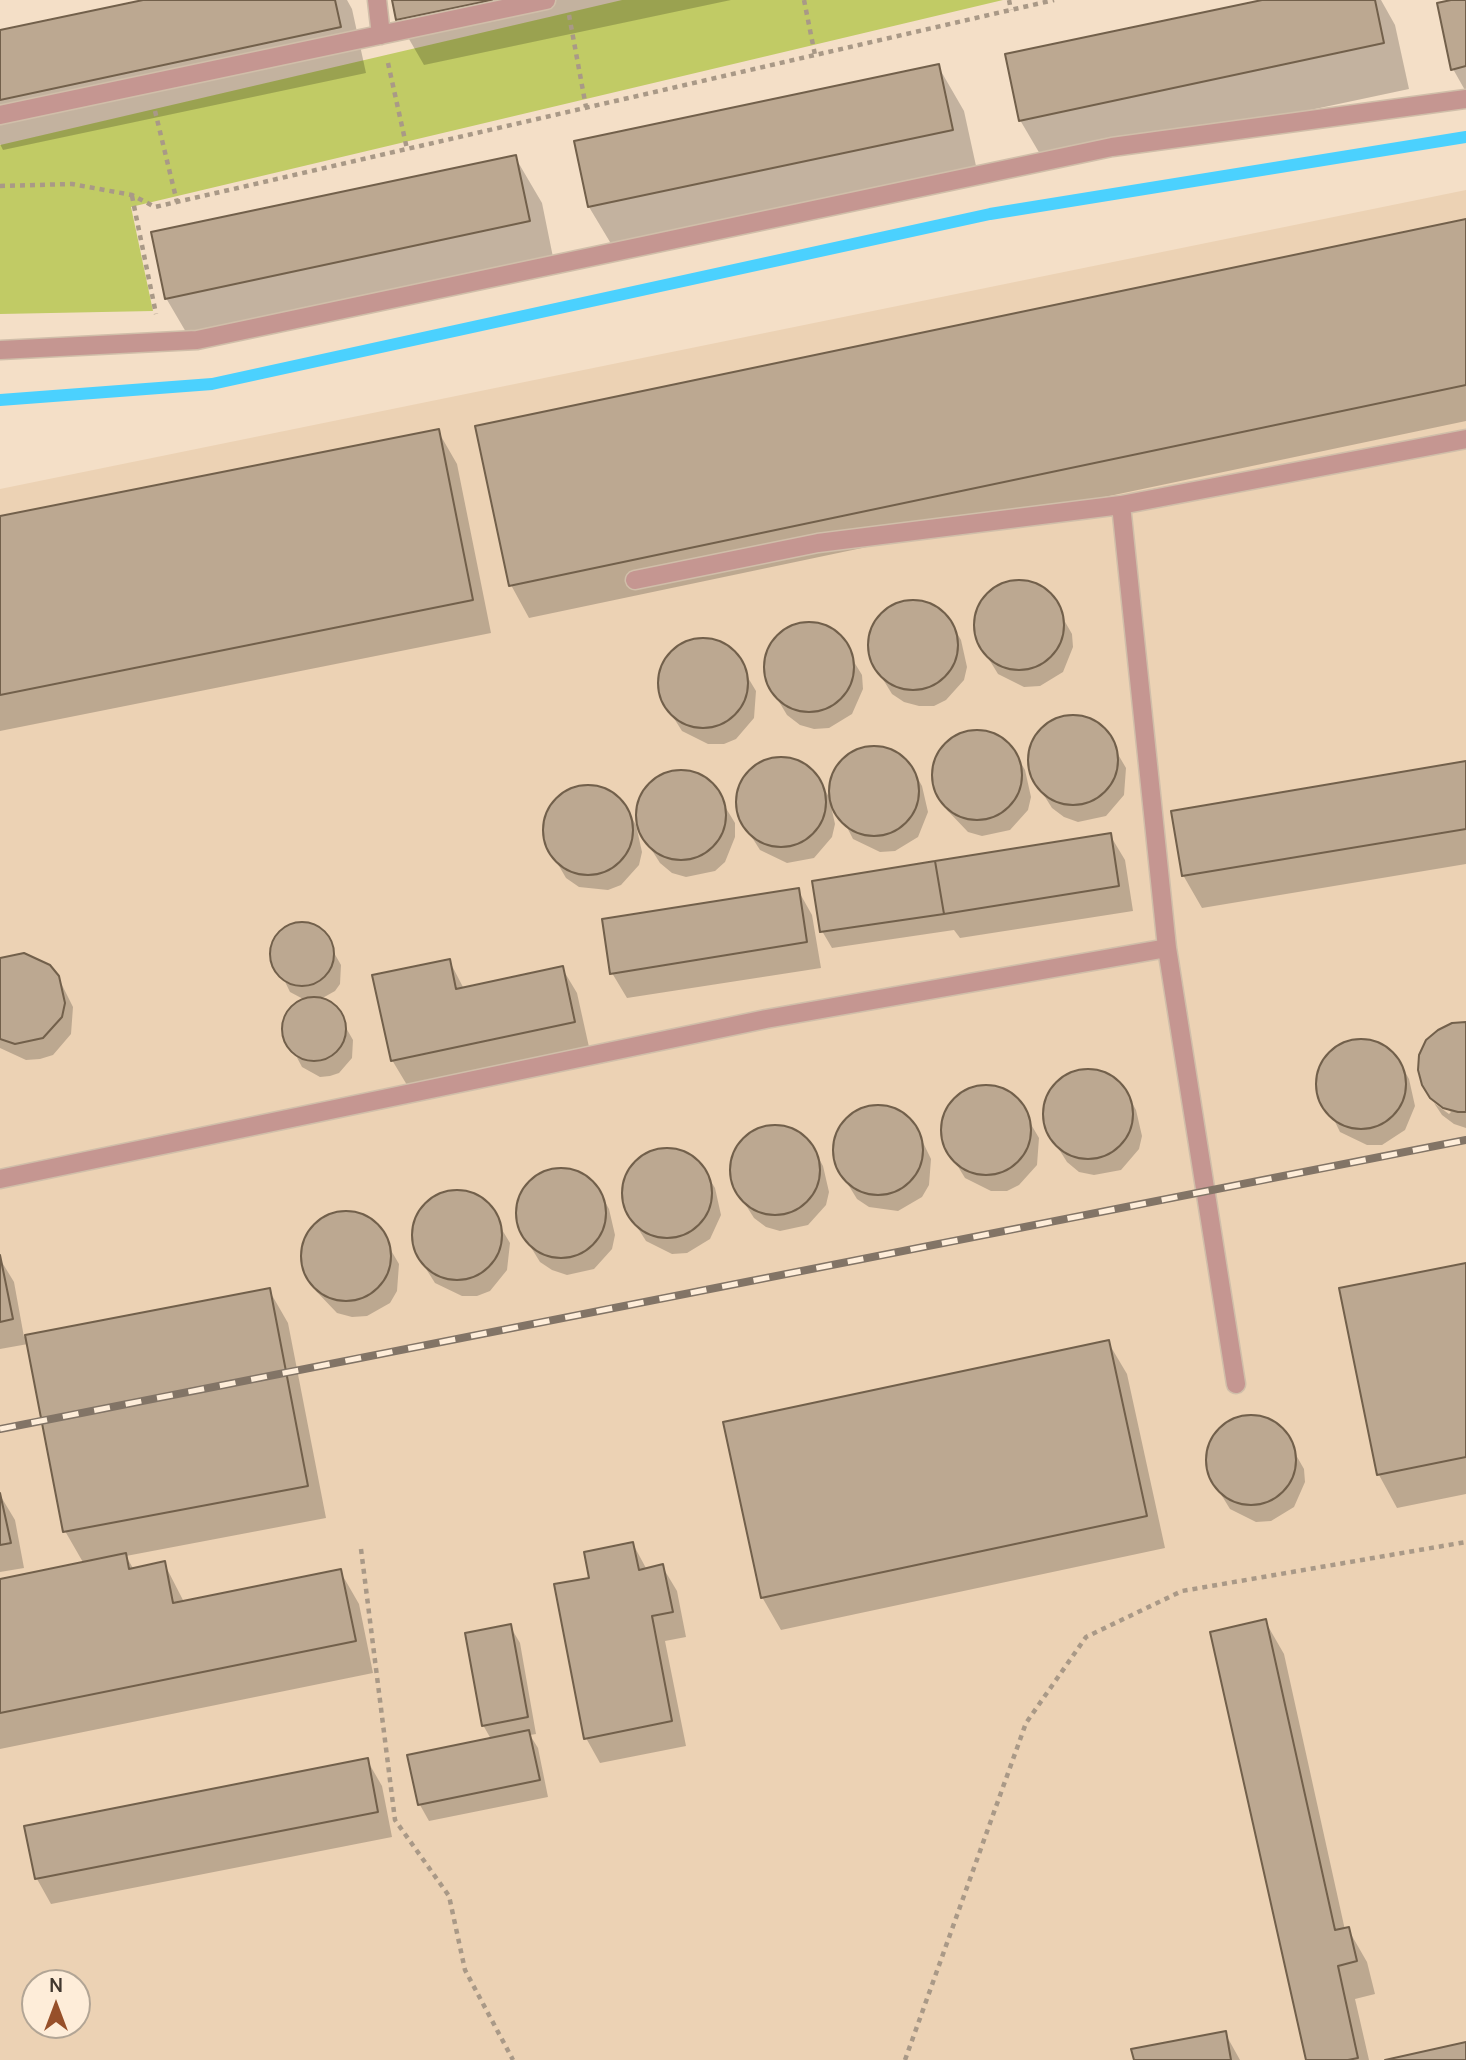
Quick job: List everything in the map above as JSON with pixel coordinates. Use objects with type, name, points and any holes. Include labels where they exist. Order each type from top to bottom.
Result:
[{"type":"street","points":[[377,0],[381,35]]},
{"type":"street","points":[[0,115],[546,0]]},
{"type":"street","points":[[0,350],[197,340],[1112,147],[1466,99]]},
{"type":"street","points":[[635,580],[818,544],[1121,505],[1466,439]]},
{"type":"street","points":[[1121,505],[1167,948],[1236,1384]]},
{"type":"street","points":[[0,1179],[766,1019],[1167,948]]},
{"type":"path","points":[[804,0],[815,55]]},
{"type":"path","points":[[1009,0],[1011,10]]},
{"type":"path","points":[[0,186],[72,184],[132,195],[155,207],[1054,0]]},
{"type":"path","points":[[568,13],[586,107]]},
{"type":"path","points":[[381,35],[407,149]]},
{"type":"path","points":[[149,84],[177,202]]},
{"type":"path","points":[[132,195],[162,342]]},
{"type":"path","points":[[905,2060],[1026,1723],[1086,1637],[1182,1591],[1466,1542]]},
{"type":"path","points":[[361,1549],[395,1820],[449,1895],[466,1970],[513,2060]]},
{"type":"shaded area","points":[[1466,190],[1466,2060],[0,2060],[0,489]]},
{"type":"green space","points":[[622,0],[1003,0],[131,207],[153,311],[0,314],[0,145]]},
{"type":"building","points":[[143,0],[335,0],[341,27],[0,100],[0,30]]},
{"type":"building","points":[[392,0],[492,0],[396,20]]},
{"type":"building","points":[[1262,0],[1375,0],[1384,43],[1019,121],[1005,54]]},
{"type":"building","points":[[1466,0],[1466,66],[1451,70],[1437,3]]},
{"type":"building","points":[[939,64],[953,130],[588,207],[574,141]]},
{"type":"building","points":[[516,155],[530,221],[165,299],[151,232]]},
{"type":"building","points":[[1466,219],[1466,385],[509,586],[475,426]]},
{"type":"building","points":[[439,429],[473,600],[0,695],[0,516]]},
{"type":"building","points":[[1019,580],[1036,583],[1051,593],[1061,608],[1064,625],[1061,642],[1051,657],[1036,667],[1019,670],[1002,667],[987,657],[977,642],[974,625],[977,608],[987,593],[1002,583]]},
{"type":"building","points":[[913,600],[930,603],[945,613],[955,628],[958,645],[955,662],[945,677],[930,687],[913,690],[896,687],[881,677],[871,662],[868,645],[871,628],[881,613],[896,603]]},
{"type":"building","points":[[809,622],[826,625],[841,635],[851,650],[854,667],[851,684],[841,699],[826,709],[809,712],[792,709],[777,699],[767,684],[764,667],[767,650],[777,635],[792,625]]},
{"type":"building","points":[[703,638],[720,641],[735,651],[745,666],[748,683],[745,700],[735,715],[720,725],[703,728],[686,725],[671,715],[661,700],[658,683],[661,666],[671,651],[686,641]]},
{"type":"building","points":[[1073,715],[1090,718],[1105,728],[1115,743],[1118,760],[1115,777],[1105,792],[1090,802],[1073,805],[1056,802],[1041,792],[1031,777],[1028,760],[1031,743],[1041,728],[1056,718]]},
{"type":"building","points":[[977,730],[994,733],[1009,743],[1019,758],[1022,775],[1019,792],[1009,807],[994,817],[977,820],[960,817],[945,807],[935,792],[932,775],[935,758],[945,743],[960,733]]},
{"type":"building","points":[[874,746],[891,749],[906,759],[916,774],[919,791],[916,808],[906,823],[891,833],[874,836],[857,833],[842,823],[832,808],[829,791],[832,774],[842,759],[857,749]]},
{"type":"building","points":[[781,757],[798,760],[813,770],[823,785],[826,802],[823,819],[813,834],[798,844],[781,847],[764,844],[749,834],[739,819],[736,802],[739,785],[749,770],[764,760]]},
{"type":"building","points":[[1466,761],[1466,829],[1182,876],[1171,811]]},
{"type":"building","points":[[681,770],[698,773],[713,783],[723,798],[726,815],[723,832],[713,847],[698,857],[681,860],[664,857],[649,847],[639,832],[636,815],[639,798],[649,783],[664,773]]},
{"type":"building","points":[[588,785],[605,788],[620,798],[630,813],[633,830],[630,847],[620,862],[605,872],[588,875],[571,872],[556,862],[546,847],[543,830],[546,813],[556,798],[571,788]]},
{"type":"building","points":[[1111,833],[1119,886],[944,914],[935,861]]},
{"type":"building","points":[[935,861],[944,914],[820,932],[812,881]]},
{"type":"building","points":[[799,888],[807,942],[610,974],[602,919]]},
{"type":"building","points":[[302,922],[320,928],[328,936],[334,954],[328,972],[320,980],[302,986],[284,980],[276,972],[270,954],[276,936],[284,928]]},
{"type":"building","points":[[24,953],[50,965],[59,976],[65,1003],[62,1017],[43,1038],[15,1044],[0,1039],[0,958]]},
{"type":"building","points":[[450,959],[456,989],[563,966],[575,1022],[391,1061],[372,975]]},
{"type":"building","points":[[314,997],[332,1003],[340,1011],[346,1029],[340,1047],[332,1055],[314,1061],[296,1055],[288,1047],[282,1029],[288,1011],[296,1003]]},
{"type":"building","points":[[1466,1022],[1466,1112],[1458,1112],[1443,1108],[1430,1098],[1422,1085],[1418,1070],[1419,1055],[1426,1040],[1438,1030],[1452,1023]]},
{"type":"building","points":[[1361,1039],[1378,1042],[1393,1052],[1403,1067],[1406,1084],[1403,1101],[1393,1116],[1378,1126],[1361,1129],[1344,1126],[1329,1116],[1319,1101],[1316,1084],[1319,1067],[1329,1052],[1344,1042]]},
{"type":"building","points":[[1088,1069],[1105,1072],[1120,1082],[1130,1097],[1133,1114],[1130,1131],[1120,1146],[1105,1156],[1088,1159],[1071,1156],[1056,1146],[1046,1131],[1043,1114],[1046,1097],[1056,1082],[1071,1072]]},
{"type":"building","points":[[986,1085],[1003,1088],[1018,1098],[1028,1113],[1031,1130],[1028,1147],[1018,1162],[1003,1172],[986,1175],[969,1172],[954,1162],[944,1147],[941,1130],[944,1113],[954,1098],[969,1088]]},
{"type":"building","points":[[878,1105],[895,1108],[910,1118],[920,1133],[923,1150],[920,1167],[910,1182],[895,1192],[878,1195],[861,1192],[846,1182],[836,1167],[833,1150],[836,1133],[846,1118],[861,1108]]},
{"type":"building","points":[[775,1125],[792,1128],[807,1138],[817,1153],[820,1170],[817,1187],[807,1202],[792,1212],[775,1215],[758,1212],[743,1202],[733,1187],[730,1170],[733,1153],[743,1138],[758,1128]]},
{"type":"building","points":[[667,1148],[684,1151],[699,1161],[709,1176],[712,1193],[709,1210],[699,1225],[684,1235],[667,1238],[650,1235],[635,1225],[625,1210],[622,1193],[625,1176],[635,1161],[650,1151]]},
{"type":"building","points":[[561,1168],[578,1171],[593,1181],[603,1196],[606,1213],[603,1230],[593,1245],[578,1255],[561,1258],[544,1255],[529,1245],[519,1230],[516,1213],[519,1196],[529,1181],[544,1171]]},
{"type":"building","points":[[457,1190],[474,1193],[489,1203],[499,1218],[502,1235],[499,1252],[489,1267],[474,1277],[457,1280],[440,1277],[425,1267],[415,1252],[412,1235],[415,1218],[425,1203],[440,1193]]},
{"type":"building","points":[[346,1211],[363,1214],[378,1224],[388,1239],[391,1256],[388,1273],[378,1288],[363,1298],[346,1301],[329,1298],[314,1288],[304,1273],[301,1256],[304,1239],[314,1224],[329,1214]]},
{"type":"building","points":[[0,1255],[13,1319],[0,1322]]},
{"type":"building","points":[[1466,1263],[1466,1457],[1377,1475],[1339,1288]]},
{"type":"building","points":[[270,1288],[308,1486],[63,1532],[25,1335]]},
{"type":"building","points":[[1109,1340],[1147,1516],[761,1598],[723,1422]]},
{"type":"building","points":[[1251,1415],[1268,1418],[1283,1428],[1293,1443],[1296,1460],[1293,1477],[1283,1492],[1268,1502],[1251,1505],[1234,1502],[1219,1492],[1209,1477],[1206,1460],[1209,1443],[1219,1428],[1234,1418]]},
{"type":"building","points":[[0,1493],[11,1543],[0,1545]]},
{"type":"building","points":[[633,1542],[639,1570],[663,1564],[673,1612],[652,1616],[672,1721],[584,1739],[554,1584],[589,1578],[584,1552]]},
{"type":"building","points":[[126,1553],[129,1569],[165,1561],[173,1603],[341,1569],[356,1641],[0,1713],[0,1579]]},
{"type":"building","points":[[1266,1619],[1335,1930],[1349,1927],[1357,1961],[1338,1966],[1358,2058],[1348,2060],[1306,2060],[1210,1632]]},
{"type":"building","points":[[511,1624],[528,1717],[482,1726],[465,1633]]},
{"type":"building","points":[[529,1730],[540,1780],[418,1805],[407,1755]]},
{"type":"building","points":[[368,1758],[378,1812],[35,1879],[24,1826]]},
{"type":"building","points":[[1226,2031],[1231,2060],[1134,2060],[1131,2049]]},
{"type":"building","points":[[1466,2042],[1466,2060],[1385,2060]]},
{"type":"waterway","points":[[0,400],[212,384],[990,214],[1466,137]]},
{"type":"railway","points":[[0,1429],[1466,1140]]}]
